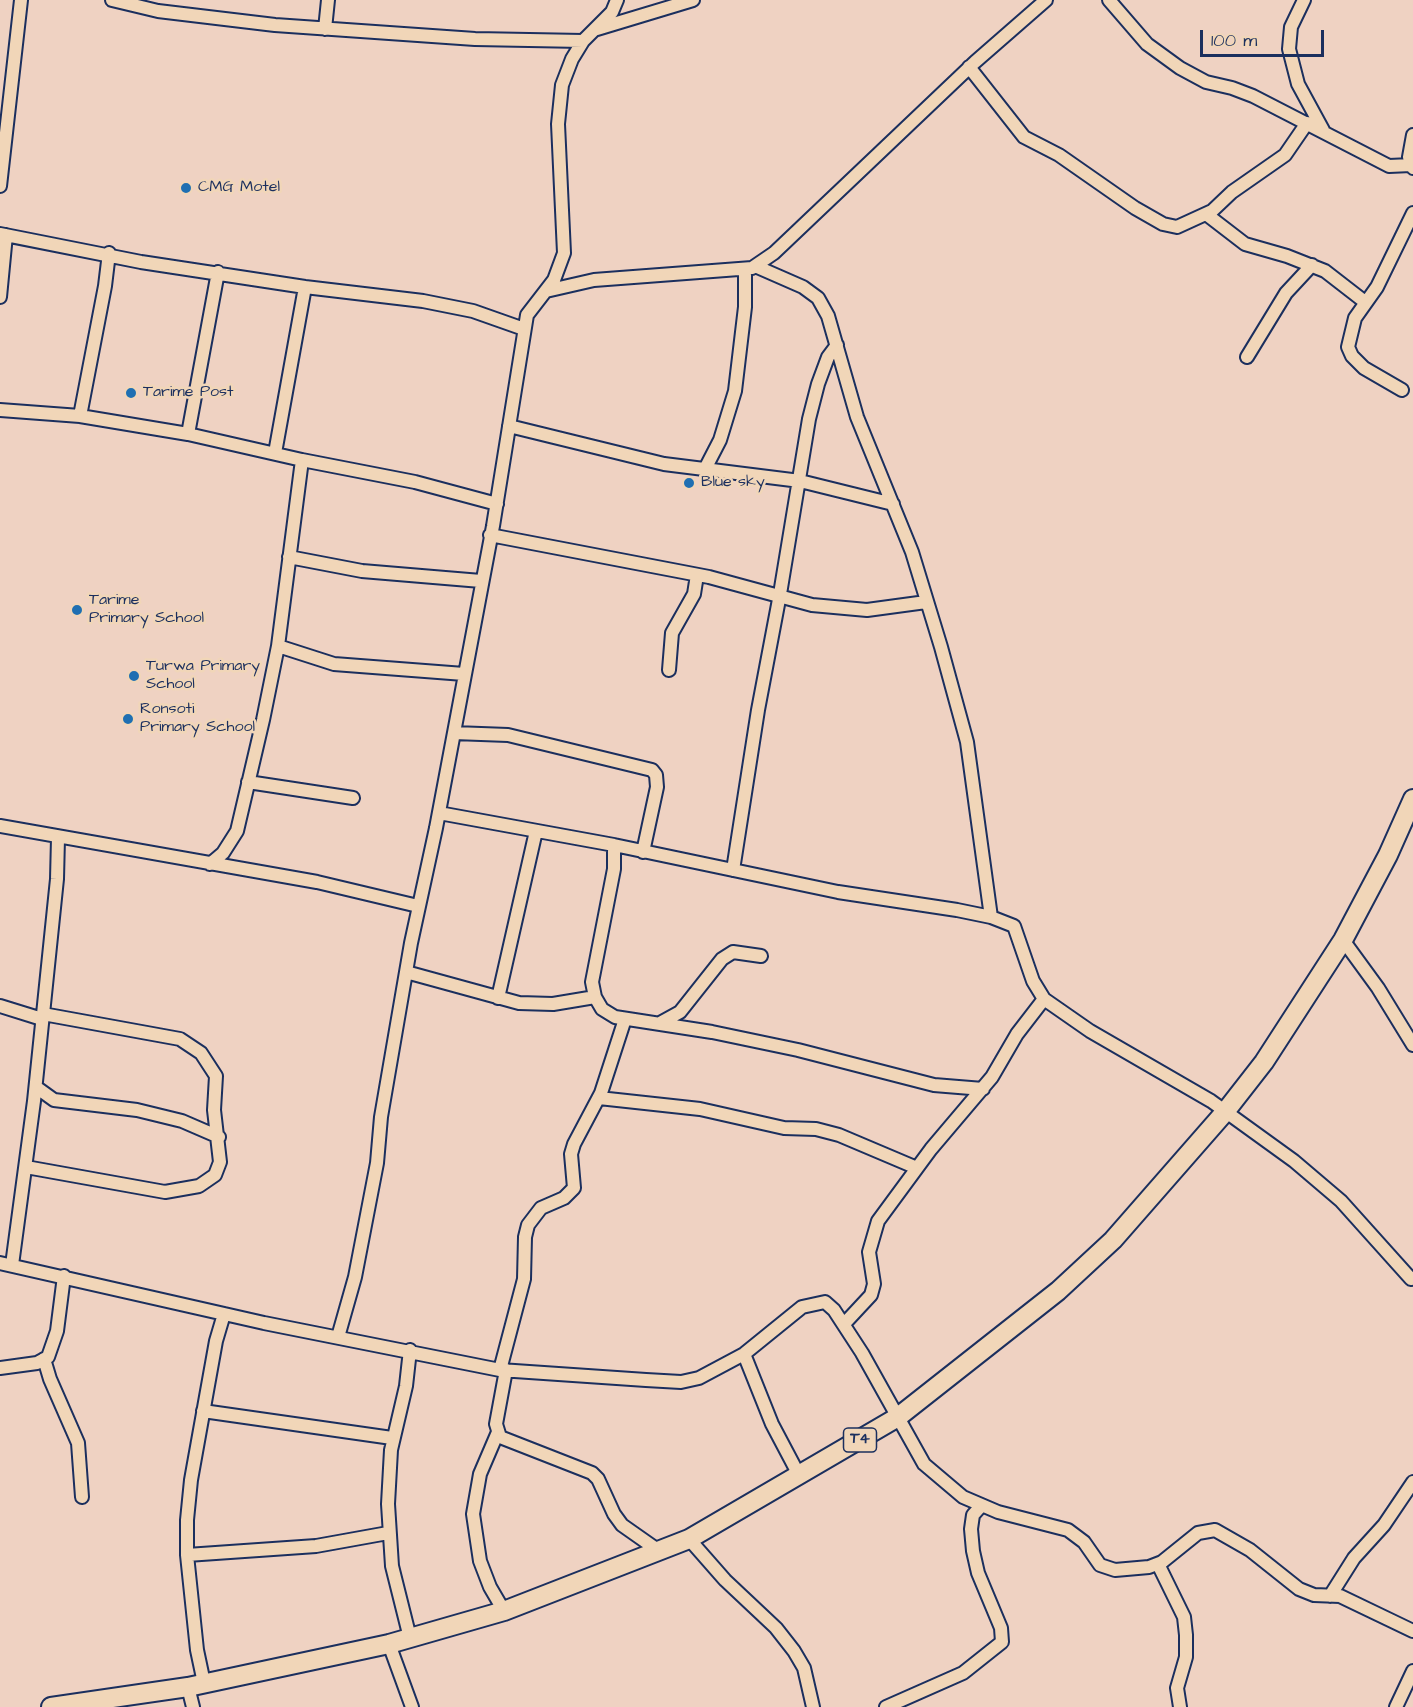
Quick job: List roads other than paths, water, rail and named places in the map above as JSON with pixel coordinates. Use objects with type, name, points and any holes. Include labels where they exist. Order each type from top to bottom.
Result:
[{"type":"highway","name":"T4","points":[[51,1707],[196,1685],[389,1644],[504,1611],[689,1539],[800,1477],[898,1418],[1058,1291],[1105,1247],[1225,1112],[1264,1062],[1343,940],[1410,810]]},
{"type":"street","points":[[0,186],[21,0]]},
{"type":"street","points":[[112,0],[158,11],[251,23],[475,39],[583,41]]},
{"type":"street","points":[[194,0],[194,14]]},
{"type":"street","points":[[325,29],[328,0]]},
{"type":"street","points":[[338,1337],[355,1277],[377,1163],[381,1117],[406,972],[439,813],[482,581],[524,329],[527,315],[554,280],[564,253],[558,124],[562,85],[583,41],[612,12],[617,0]]},
{"type":"street","points":[[594,29],[693,0]]},
{"type":"street","points":[[750,268],[774,253],[969,67],[1046,0]]},
{"type":"street","points":[[1109,0],[1147,44],[1180,68],[1206,82],[1253,96],[1389,166],[1412,166],[1409,157],[1413,135]]},
{"type":"street","points":[[1304,0],[1292,27],[1288,49],[1298,84],[1324,131]]},
{"type":"street","points":[[969,67],[1024,136],[1059,155],[1163,224],[1178,226],[1206,214],[1232,192],[1284,156],[1307,123]]},
{"type":"street","points":[[1402,390],[1364,368],[1350,352],[1350,333],[1355,318],[1377,287],[1413,213]]},
{"type":"street","points":[[1206,214],[1245,244],[1326,271],[1365,302]]},
{"type":"street","points":[[0,297],[3,235],[109,253],[141,262],[305,287],[423,301],[473,311],[524,329]]},
{"type":"street","points":[[80,416],[105,286],[109,253]]},
{"type":"street","points":[[1247,357],[1286,293],[1312,265]]},
{"type":"street","points":[[705,469],[720,440],[735,391],[750,268]]},
{"type":"street","points":[[545,291],[594,280],[750,268],[803,287],[818,298],[828,316],[857,417],[912,552],[967,742],[991,917]]},
{"type":"street","points":[[188,434],[218,272]]},
{"type":"street","points":[[275,453],[305,287]]},
{"type":"street","points":[[733,870],[758,710],[800,481],[809,419],[828,357],[837,345]]},
{"type":"street","points":[[0,410],[80,416],[188,434],[415,483],[496,504]]},
{"type":"street","points":[[509,426],[664,464],[800,481],[893,504]]},
{"type":"street","points":[[210,864],[223,853],[237,831],[278,646],[302,460]]},
{"type":"street","points":[[490,535],[697,575],[780,594],[812,605],[867,610],[927,602]]},
{"type":"street","points":[[290,557],[362,570],[482,581]]},
{"type":"street","points":[[669,670],[672,633],[694,594],[697,575]]},
{"type":"street","points":[[278,646],[334,663],[464,674]]},
{"type":"street","points":[[454,733],[508,735],[652,770],[656,775],[657,787],[643,852]]},
{"type":"street","points":[[248,782],[352,798]]},
{"type":"street","points":[[439,813],[991,917],[1014,926],[1033,981],[1044,999],[1090,1032],[1194,1090],[1328,1188],[1411,1279]]},
{"type":"street","points":[[0,826],[361,890],[418,906]]},
{"type":"street","points":[[498,998],[536,831]]},
{"type":"street","points":[[58,838],[57,879],[36,1087],[26,1167],[6,1264],[224,1314],[503,1370],[681,1382],[699,1378],[744,1354],[788,1316],[814,1303],[825,1302],[844,1324],[924,1464],[963,1497],[981,1506],[1068,1530],[1084,1542],[1100,1565],[1108,1569],[1149,1567],[1158,1564],[1198,1533],[1215,1530],[1251,1550],[1299,1589],[1309,1594],[1354,1601],[1413,1631]]},
{"type":"street","points":[[614,845],[610,892],[594,966],[595,997],[602,1009],[615,1017],[660,1023],[798,1050],[934,1084],[983,1089]]},
{"type":"street","points":[[1343,940],[1378,988],[1413,1044]]},
{"type":"street","points":[[660,1023],[680,1012],[689,1003],[722,959],[733,952],[761,956]]},
{"type":"street","points":[[406,972],[426,975],[519,1003],[553,1004],[595,997]]},
{"type":"street","points":[[844,1324],[871,1295],[874,1284],[869,1252],[878,1221],[916,1168],[983,1089],[1017,1034],[1044,999]]},
{"type":"street","points":[[0,1006],[42,1016],[149,1032],[180,1040],[201,1053],[216,1076],[214,1110],[219,1137],[220,1162],[215,1175],[200,1186],[185,1191],[165,1192],[127,1187],[26,1167]]},
{"type":"street","points":[[625,1019],[599,1098],[571,1154],[574,1188],[564,1198],[541,1208],[528,1225],[525,1237],[524,1279],[503,1370],[496,1424],[498,1432],[506,1440],[592,1473],[598,1479],[614,1514],[622,1525],[659,1551]]},
{"type":"street","points":[[36,1087],[54,1100],[137,1110],[182,1121],[219,1137]]},
{"type":"street","points":[[599,1098],[700,1109],[784,1128],[816,1129],[839,1135],[916,1168]]},
{"type":"street","points":[[0,1368],[48,1357],[57,1331],[64,1276]]},
{"type":"street","points":[[193,1707],[197,1650],[187,1555],[190,1480],[224,1314]]},
{"type":"street","points":[[410,1350],[406,1386],[392,1438],[388,1533],[392,1566],[410,1638]]},
{"type":"street","points":[[744,1354],[772,1424],[800,1477]]},
{"type":"street","points":[[44,1359],[50,1379],[78,1443],[82,1497]]},
{"type":"street","points":[[203,1411],[392,1438]]},
{"type":"street","points":[[498,1432],[480,1474],[473,1514],[480,1561],[490,1587],[504,1611]]},
{"type":"street","points":[[1330,1596],[1354,1558],[1384,1525],[1413,1482]]},
{"type":"street","points":[[886,1707],[963,1673],[1002,1642],[1001,1628],[978,1573],[974,1551],[971,1529],[973,1515],[981,1506]]},
{"type":"street","points":[[187,1555],[316,1546],[388,1533]]},
{"type":"street","points":[[689,1539],[725,1580],[776,1628],[794,1651],[804,1668],[813,1707]]},
{"type":"street","points":[[1158,1564],[1184,1617],[1186,1657],[1177,1688],[1180,1707]]},
{"type":"street","points":[[389,1644],[412,1707]]},
{"type":"street","points":[[1397,1707],[1413,1671]]},
{"type":"place","name":"CMG Motel","points":[[186,188]]},
{"type":"place","name":"Tarime Post","points":[[131,393]]},
{"type":"place","name":"Blue sky","points":[[689,483]]},
{"type":"place","name":"Tarime Primary School","points":[[77,610]]},
{"type":"place","name":"Turwa Primary School","points":[[134,676]]},
{"type":"place","name":"Ronsoti Primary School","points":[[128,719]]}]
